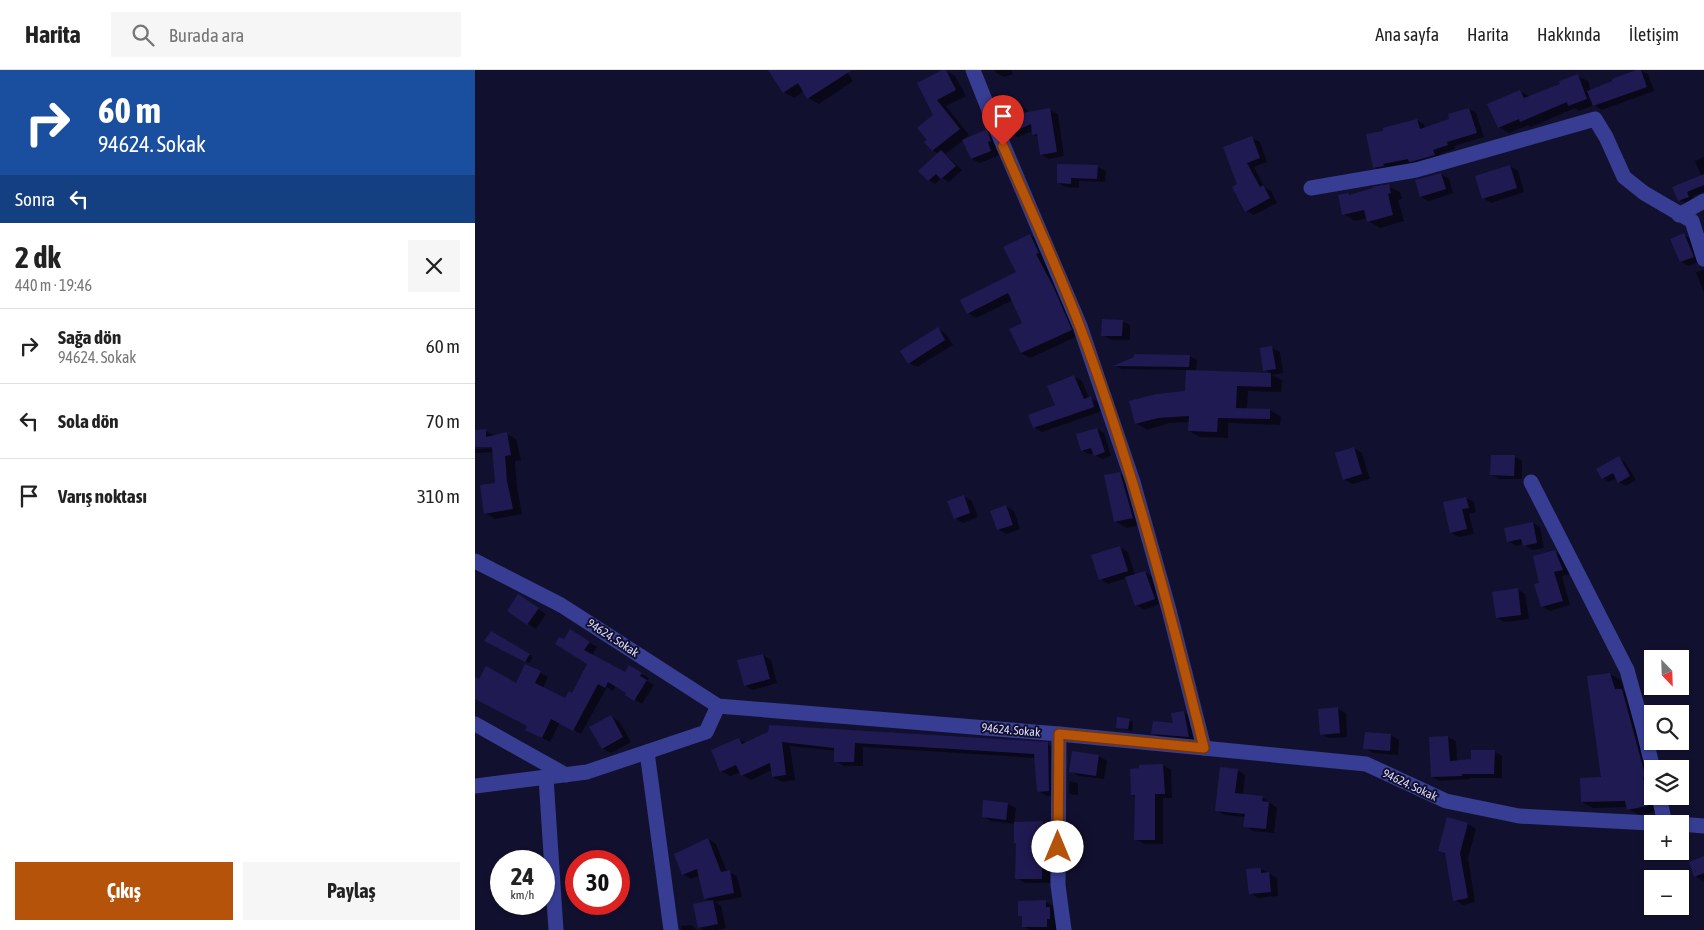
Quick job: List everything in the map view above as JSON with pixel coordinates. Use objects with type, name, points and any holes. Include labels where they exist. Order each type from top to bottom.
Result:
[{"type":"street","points":[[973,70],[999,137],[1080,326],[1133,482],[1169,610],[1204,748]]},
{"type":"street","points":[[1311,188],[1416,170],[1595,119],[1606,136],[1624,177],[1644,194],[1692,221],[1704,259]]},
{"type":"street","points":[[1679,215],[1704,201]]},
{"type":"street","points":[[1531,482],[1627,670],[1651,760]]},
{"type":"street","name":"94624. Sokak","points":[[475,561],[561,605],[718,706],[1059,734],[1366,764],[1446,801],[1519,816],[1644,823]]},
{"type":"street","points":[[475,786],[587,772],[706,732],[718,706]]},
{"type":"street","points":[[475,724],[566,775]]},
{"type":"street","points":[[1059,734],[1058,885],[1064,930]]},
{"type":"street","points":[[647,752],[671,930]]},
{"type":"street","points":[[546,778],[556,930]]},
{"type":"street","points":[[1689,825],[1704,826]]},
{"type":"building","points":[[768,70],[852,70],[807,99],[798,83],[783,93]]},
{"type":"building","points":[[942,70],[946,70],[956,90],[937,100],[960,129],[932,151],[924,142],[927,140],[917,128],[933,115],[917,83]]},
{"type":"building","points":[[1636,70],[1641,70],[1647,87],[1593,106],[1587,91]]},
{"type":"building","points":[[1578,74],[1587,99],[1568,106],[1567,102],[1520,122],[1519,119],[1498,128],[1487,104],[1520,90],[1524,98],[1560,84],[1559,81]]},
{"type":"building","points":[[1019,103],[1022,113],[1050,108],[1057,152],[1040,155],[1037,134],[1032,135],[1031,124],[1009,134],[1000,111]]},
{"type":"building","points":[[1469,108],[1477,133],[1447,142],[1448,145],[1433,150],[1435,155],[1409,162],[1408,159],[1383,164],[1384,166],[1373,168],[1366,134],[1383,131],[1383,128],[1417,119],[1420,129],[1449,119],[1448,114]]},
{"type":"building","points":[[987,129],[991,141],[988,142],[991,151],[971,159],[962,140]]},
{"type":"building","points":[[1252,136],[1260,158],[1247,163],[1260,187],[1263,185],[1270,198],[1245,212],[1232,187],[1237,184],[1223,147]]},
{"type":"building","points":[[941,150],[956,166],[941,179],[936,174],[928,181],[918,171]]},
{"type":"building","points":[[1057,164],[1098,165],[1097,179],[1071,178],[1071,184],[1057,183]]},
{"type":"building","points":[[1510,165],[1517,188],[1482,199],[1475,176]]},
{"type":"building","points":[[1441,173],[1446,189],[1420,197],[1415,180]]},
{"type":"building","points":[[1704,174],[1704,185],[1687,192],[1689,197],[1678,201],[1672,187]]},
{"type":"building","points":[[1389,184],[1391,193],[1388,194],[1393,215],[1367,222],[1364,210],[1342,215],[1338,195],[1349,193],[1349,195],[1372,187]]},
{"type":"building","points":[[1684,233],[1694,257],[1680,262],[1670,239]]},
{"type":"building","points":[[1030,234],[1039,253],[1036,254],[1053,286],[1072,330],[1021,353],[1009,329],[1022,323],[1008,293],[967,314],[960,300],[1016,272],[1003,247]]},
{"type":"building","points":[[1102,319],[1123,320],[1122,336],[1101,336]]},
{"type":"building","points":[[938,327],[945,340],[908,364],[900,351]]},
{"type":"building","points":[[1272,346],[1276,369],[1263,371],[1260,348]]},
{"type":"building","points":[[1134,354],[1190,355],[1189,367],[1113,366],[1134,357]]},
{"type":"building","points":[[1186,370],[1271,373],[1271,387],[1237,386],[1236,408],[1270,409],[1270,419],[1218,418],[1217,432],[1188,431],[1189,416],[1158,418],[1135,424],[1129,401],[1156,394],[1185,391]]},
{"type":"building","points":[[1074,375],[1084,399],[1091,396],[1094,407],[1033,428],[1028,415],[1055,405],[1047,386]]},
{"type":"building","points":[[1097,428],[1105,452],[1094,456],[1091,448],[1081,451],[1076,434]]},
{"type":"building","points":[[486,429],[486,437],[507,432],[511,455],[505,456],[507,481],[513,509],[484,514],[480,485],[495,483],[492,447],[475,447],[475,430]]},
{"type":"building","points":[[1354,447],[1362,474],[1343,480],[1335,453]]},
{"type":"building","points":[[1491,455],[1515,455],[1514,476],[1490,475]]},
{"type":"building","points":[[1619,456],[1630,476],[1618,483],[1613,473],[1602,479],[1596,469]]},
{"type":"building","points":[[1120,472],[1133,518],[1114,522],[1104,475]]},
{"type":"building","points":[[964,495],[970,513],[954,519],[947,501]]},
{"type":"building","points":[[1466,497],[1469,508],[1462,509],[1467,529],[1450,533],[1443,502]]},
{"type":"building","points":[[1006,505],[1013,525],[997,530],[990,511]]},
{"type":"building","points":[[1533,522],[1537,543],[1523,546],[1521,539],[1507,542],[1504,528]]},
{"type":"building","points":[[1120,546],[1128,571],[1099,580],[1091,555]]},
{"type":"building","points":[[1555,550],[1563,570],[1554,572],[1563,601],[1541,607],[1534,584],[1539,583],[1533,556]]},
{"type":"building","points":[[1145,571],[1155,599],[1135,606],[1125,577]]},
{"type":"building","points":[[1518,588],[1521,615],[1496,618],[1492,592]]},
{"type":"building","points":[[518,594],[539,608],[527,625],[507,611]]},
{"type":"building","points":[[570,629],[590,642],[584,650],[625,672],[629,665],[642,673],[640,676],[647,680],[634,701],[625,695],[626,693],[608,682],[605,688],[598,684],[573,731],[551,719],[542,738],[525,730],[527,726],[475,699],[475,677],[479,679],[486,666],[516,683],[525,664],[541,671],[535,683],[565,698],[569,691],[572,693],[587,664],[555,644],[559,637],[564,639]]},
{"type":"building","points":[[491,631],[530,654],[525,662],[484,641]]},
{"type":"building","points":[[763,654],[770,679],[744,686],[737,660]]},
{"type":"building","points":[[1610,673],[1615,689],[1622,689],[1644,771],[1644,805],[1648,806],[1627,810],[1625,801],[1581,802],[1580,778],[1601,777],[1587,676]]},
{"type":"building","points":[[1338,707],[1340,733],[1320,735],[1318,709]]},
{"type":"building","points":[[1184,711],[1189,737],[1151,734],[1153,721],[1173,723],[1171,713]]},
{"type":"building","points":[[611,715],[623,737],[602,749],[589,727]]},
{"type":"building","points":[[1117,717],[1130,719],[1128,729],[1116,728]]},
{"type":"building","points":[[769,725],[1048,742],[1049,791],[1037,792],[1034,754],[855,743],[854,762],[834,762],[834,748],[782,742],[786,775],[772,777],[770,763],[741,776],[736,765],[720,772],[711,750],[739,738],[742,744],[768,732]]},
{"type":"building","points":[[1365,732],[1391,734],[1390,751],[1363,749]]},
{"type":"building","points":[[1448,736],[1450,761],[1471,759],[1471,750],[1495,750],[1494,774],[1462,774],[1462,776],[1431,777],[1429,737]]},
{"type":"building","points":[[1072,751],[1099,755],[1096,776],[1069,772]]},
{"type":"building","points":[[1163,764],[1165,794],[1155,794],[1155,840],[1134,840],[1135,795],[1131,795],[1130,769],[1139,768],[1139,765]]},
{"type":"building","points":[[1220,767],[1238,769],[1235,793],[1263,796],[1262,801],[1269,802],[1266,829],[1243,827],[1245,814],[1215,811]]},
{"type":"building","points":[[983,800],[1008,803],[1006,820],[982,817]]},
{"type":"building","points":[[1447,817],[1468,823],[1460,853],[1468,898],[1453,901],[1445,853],[1438,851]]},
{"type":"building","points":[[1043,821],[1042,879],[1015,879],[1016,843],[1014,843],[1014,822]]},
{"type":"building","points":[[708,838],[721,872],[730,870],[734,893],[704,899],[697,869],[682,875],[674,854]]},
{"type":"building","points":[[1704,856],[1704,873],[1694,877],[1689,862]]},
{"type":"building","points":[[1261,868],[1261,873],[1269,872],[1271,892],[1249,894],[1246,869]]},
{"type":"building","points":[[713,900],[718,924],[698,928],[693,904]]},
{"type":"building","points":[[1046,900],[1046,907],[1050,907],[1050,919],[1047,919],[1047,927],[1022,927],[1022,916],[1018,916],[1018,901]]},
{"type":"route","points":[[1003,146],[1080,326],[1133,482],[1169,610],[1204,748],[1059,734],[1058,847]]}]
